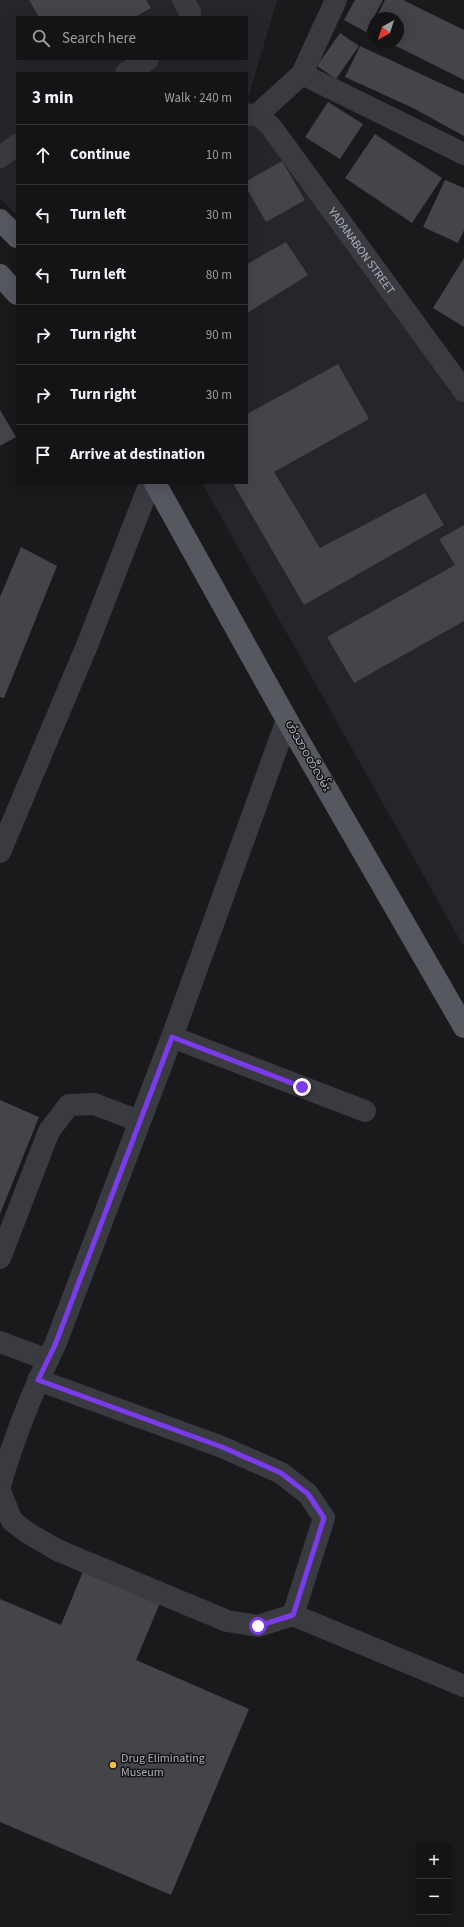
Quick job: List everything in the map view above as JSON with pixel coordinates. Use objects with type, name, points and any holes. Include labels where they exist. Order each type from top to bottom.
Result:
[{"type":"main road","points":[[0,220],[16,236]]},
{"type":"main road","points":[[0,275],[16,293]]},
{"type":"main road","name":"ဟံသာဝတီလမ်း","points":[[156,484],[287,720],[464,1027]]},
{"type":"street","points":[[183,0],[190,12],[190,16]]},
{"type":"street","points":[[252,114],[302,74],[336,0]]},
{"type":"street","points":[[128,72],[146,60]]},
{"type":"street","points":[[302,74],[464,154]]},
{"type":"street","name":"YADANABON STREET","points":[[252,114],[272,128],[464,391]]},
{"type":"street","points":[[0,156],[16,146]]},
{"type":"street","points":[[0,852],[88,643],[150,484]]},
{"type":"street","points":[[0,1486],[7,1462],[38,1380],[48,1360],[172,1037],[287,720]]},
{"type":"street","points":[[172,1037],[365,1111]]},
{"type":"street","points":[[0,1258],[49,1131],[69,1105],[94,1104],[139,1121]]},
{"type":"street","points":[[0,1342],[48,1360]]},
{"type":"street","points":[[38,1380],[222,1447],[281,1473],[308,1494],[324,1518],[293,1615]]},
{"type":"street","points":[[0,1491],[12,1521],[28,1533],[65,1553],[227,1621],[258,1626],[293,1615],[464,1686]]},
{"type":"shaded area","points":[[0,0],[277,0],[248,99],[248,72],[16,72],[16,214],[0,198]]},
{"type":"shaded area","points":[[248,99],[464,403],[464,947],[203,484],[248,484]]},
{"type":"building","points":[[29,0],[146,0],[151,8],[137,16],[38,16]]},
{"type":"building","points":[[355,0],[383,0],[377,12],[368,12],[368,28],[366,32],[344,20]]},
{"type":"building","points":[[385,0],[403,0],[464,30],[464,80],[400,48],[404,48],[404,12],[379,12]]},
{"type":"building","points":[[340,33],[359,46],[336,79],[317,66]]},
{"type":"building","points":[[360,46],[464,94],[464,136],[413,108],[345,77]]},
{"type":"building","points":[[328,102],[363,124],[340,159],[305,137]]},
{"type":"building","points":[[375,134],[442,178],[412,223],[345,178]]},
{"type":"building","points":[[282,161],[305,200],[266,222],[248,191],[248,180]]},
{"type":"building","points":[[445,180],[464,188],[464,230],[458,243],[423,227]]},
{"type":"building","points":[[286,242],[308,275],[248,312],[248,263]]},
{"type":"building","points":[[464,258],[464,327],[433,308]]},
{"type":"building","points":[[338,364],[369,419],[274,472],[320,548],[425,493],[444,525],[304,605],[234,484],[248,484],[248,413]]},
{"type":"building","points":[[0,410],[16,437],[0,446]]},
{"type":"building","points":[[464,525],[464,621],[354,683],[327,637],[455,565],[439,539]]},
{"type":"building","points":[[21,547],[57,566],[4,698],[0,697],[0,597]]},
{"type":"building","points":[[0,1100],[39,1117],[0,1214]]},
{"type":"building","name":"Drug Eliminating Museum","points":[[86,1564],[163,1596],[136,1660],[249,1709],[171,1895],[0,1822],[0,1599],[61,1625]]},
{"type":"place","name":"Drug Eliminating Museum","points":[[113,1765]]},
{"type":"route","points":[[258,1626],[293,1615],[324,1518],[308,1494],[281,1473],[222,1447],[38,1380],[55,1345],[172,1037],[302,1087]]}]
